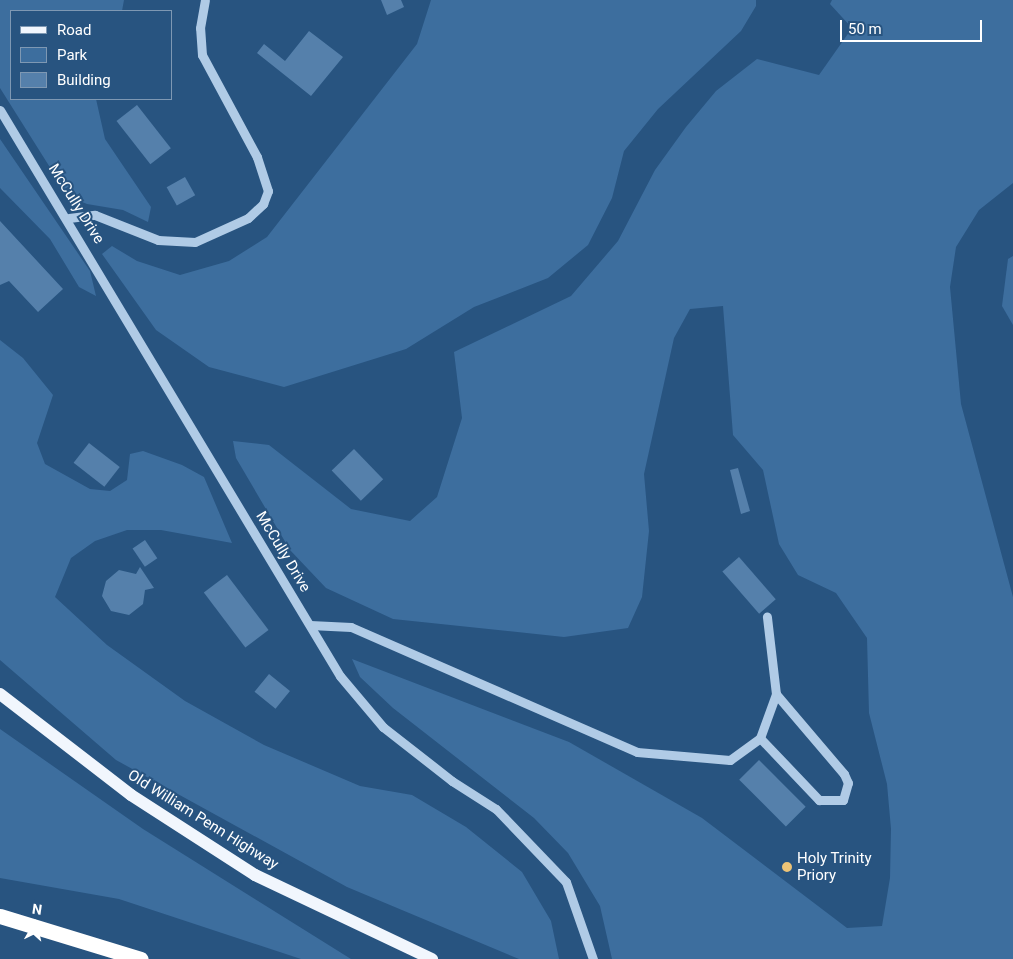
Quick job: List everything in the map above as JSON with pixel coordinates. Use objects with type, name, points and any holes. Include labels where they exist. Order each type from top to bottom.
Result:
[{"type":"highway","points":[[0,916],[141,959]]},
{"type":"main road","name":"Old William Penn Highway","points":[[0,694],[131,795],[255,875],[432,959]]},
{"type":"street","points":[[69,218],[95,215],[158,240],[195,242],[248,218],[263,204],[268,191],[257,157],[202,55],[200,28],[206,0]]},
{"type":"street","name":"McCully Drive","points":[[0,110],[69,218],[340,676],[383,727],[452,782],[496,809],[566,882],[593,959]]},
{"type":"street","points":[[310,624],[350,627],[637,752],[730,760],[760,738],[776,694],[767,617]]},
{"type":"street","points":[[760,738],[819,800],[842,800],[848,783],[844,774],[776,694]]},
{"type":"green space","points":[[0,0],[124,0],[122,10],[10,10],[10,100],[96,100],[105,139],[151,207],[148,222],[123,210],[87,204],[68,196],[0,88]]},
{"type":"green space","points":[[431,0],[756,0],[756,6],[741,31],[658,109],[624,151],[612,198],[588,245],[548,278],[474,307],[406,349],[284,387],[209,367],[156,330],[102,254],[112,246],[137,261],[180,275],[229,261],[267,237],[417,44]]},
{"type":"green space","points":[[832,0],[1013,0],[1013,183],[979,210],[956,247],[950,287],[961,404],[1013,597],[1013,959],[612,959],[600,906],[568,853],[534,818],[393,708],[360,677],[352,659],[569,742],[702,818],[847,928],[882,926],[890,878],[891,829],[887,784],[869,713],[867,638],[836,593],[798,575],[779,544],[763,470],[733,435],[723,306],[690,309],[674,338],[644,474],[649,531],[642,597],[628,628],[564,637],[393,619],[326,588],[290,550],[236,458],[233,441],[269,445],[351,509],[410,521],[437,497],[462,418],[454,352],[571,296],[618,241],[655,170],[686,127],[716,91],[757,59],[819,75],[852,28],[830,4]]},
{"type":"green space","points":[[0,139],[90,271],[96,296],[79,287],[50,239],[0,188]]},
{"type":"green space","points":[[1013,256],[1013,325],[1002,306],[1008,259]]},
{"type":"green space","points":[[0,340],[23,358],[53,395],[37,443],[45,464],[90,489],[110,491],[127,480],[130,454],[143,451],[182,465],[204,477],[232,543],[161,530],[127,530],[95,541],[71,558],[55,597],[107,645],[185,701],[264,745],[360,786],[412,795],[466,827],[522,872],[551,921],[559,959],[519,959],[347,887],[116,760],[0,660]]},
{"type":"green space","points":[[0,729],[143,829],[351,959],[301,959],[119,899],[0,878]]},
{"type":"building","points":[[381,0],[401,0],[404,7],[387,15]]},
{"type":"building","points":[[309,31],[343,57],[311,96],[257,53],[264,44],[285,61]]},
{"type":"building","points":[[137,105],[171,148],[150,164],[117,121]]},
{"type":"building","points":[[185,177],[195,195],[177,206],[167,187]]},
{"type":"building","points":[[0,221],[63,289],[38,312],[9,281],[0,285]]},
{"type":"building","points":[[89,443],[120,467],[104,487],[74,463]]},
{"type":"building","points":[[354,449],[383,479],[361,501],[332,471]]},
{"type":"building","points":[[738,468],[750,511],[741,514],[730,470]]},
{"type":"building","points":[[145,540],[157,558],[145,567],[133,548]]},
{"type":"building","points":[[739,557],[776,599],[759,614],[722,571]]},
{"type":"building","points":[[140,567],[154,588],[145,590],[143,604],[129,615],[111,611],[102,596],[106,581],[119,570],[136,574]]},
{"type":"building","points":[[227,575],[269,630],[245,648],[204,592]]},
{"type":"building","points":[[269,674],[290,691],[276,709],[255,692]]},
{"type":"building","points":[[759,760],[806,807],[786,826],[739,780]]},
{"type":"place","name":"Holy Trinity Priory","points":[[787,867]]}]
